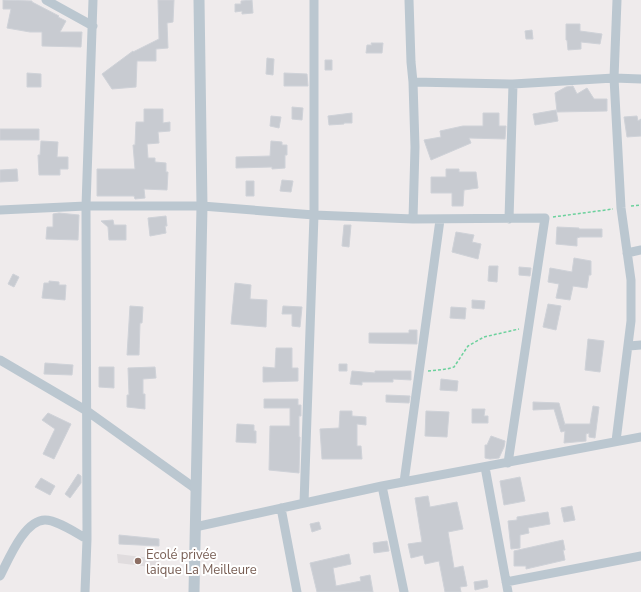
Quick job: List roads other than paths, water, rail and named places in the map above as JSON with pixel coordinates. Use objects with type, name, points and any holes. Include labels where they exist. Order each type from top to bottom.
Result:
[{"type":"street","points":[[46,0],[92,26]]},
{"type":"street","points":[[85,592],[87,539],[86,206],[93,0]]},
{"type":"street","points":[[194,592],[202,206],[199,0]]},
{"type":"street","points":[[304,503],[314,215],[314,0]]},
{"type":"street","points":[[409,0],[416,148],[413,219]]},
{"type":"street","points":[[616,0],[614,78],[621,208],[631,280],[631,321],[629,346],[616,440]]},
{"type":"street","points":[[413,82],[513,84],[614,78],[641,80]]},
{"type":"street","points":[[509,219],[513,84]]},
{"type":"street","points":[[0,210],[86,206],[202,206],[314,215],[440,220],[545,218],[508,463]]},
{"type":"street","points":[[404,482],[440,220]]},
{"type":"street","points":[[627,253],[641,250]]},
{"type":"street","points":[[629,346],[641,346]]},
{"type":"street","points":[[0,360],[87,411],[196,489]]},
{"type":"street","points":[[195,527],[382,486],[508,463],[616,440],[641,437]]},
{"type":"street","points":[[485,467],[508,592]]},
{"type":"street","points":[[382,486],[404,592]]},
{"type":"street","points":[[281,508],[297,592]]},
{"type":"street","points":[[0,576],[20,540],[28,528],[35,522],[44,520],[54,522],[87,539]]},
{"type":"street","points":[[506,582],[641,556]]},
{"type":"place","name":"Ecolé privée laique La Meilleure","points":[[138,561]]}]
